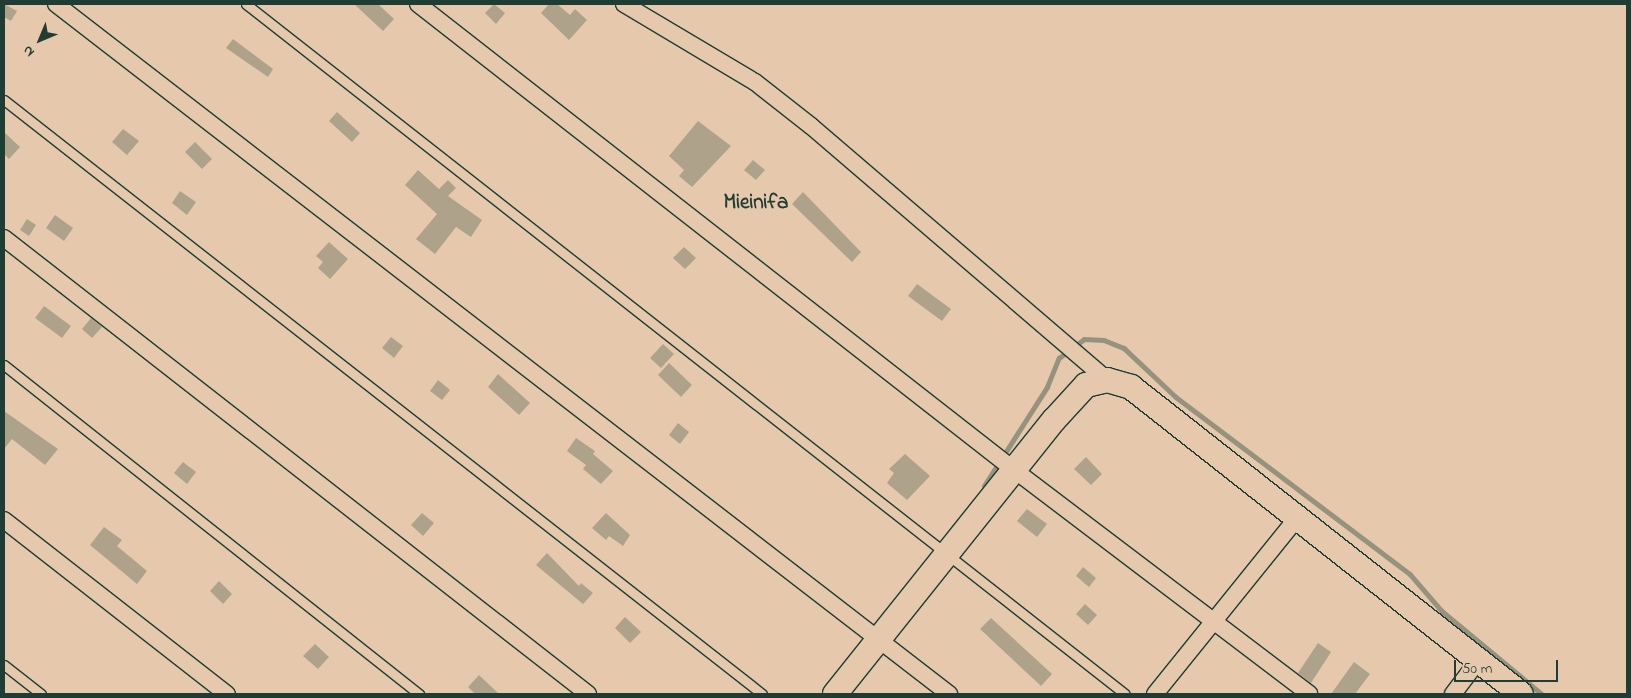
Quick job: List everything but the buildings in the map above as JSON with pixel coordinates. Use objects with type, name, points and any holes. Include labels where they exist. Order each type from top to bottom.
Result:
[{"type":"street","points":[[56,4],[949,694]]},
{"type":"street","points":[[418,4],[1013,469],[1309,694]]},
{"type":"street","points":[[624,4],[755,82],[811,126],[1106,380],[1131,387],[1521,694]]},
{"type":"street","points":[[4,238],[588,694]]},
{"type":"street","points":[[835,694],[1013,469],[1086,385],[1106,380]]},
{"type":"street","points":[[1155,694],[1297,518]]},
{"type":"street","points":[[4,520],[227,694]]},
{"type":"street","points":[[1453,694],[1478,661]]},
{"type":"lane","points":[[246,4],[1125,694]]},
{"type":"lane","points":[[4,100],[762,694]]},
{"type":"lane","points":[[4,365],[419,694]]},
{"type":"lane","points":[[4,665],[41,694]]},
{"type":"waterway","points":[[984,486],[1047,387],[1059,358],[1084,339],[1104,340],[1124,348],[1176,397],[1410,574],[1442,611],[1542,694]]},
{"type":"district","name":"Mieinifa","points":[[756,203]]}]
